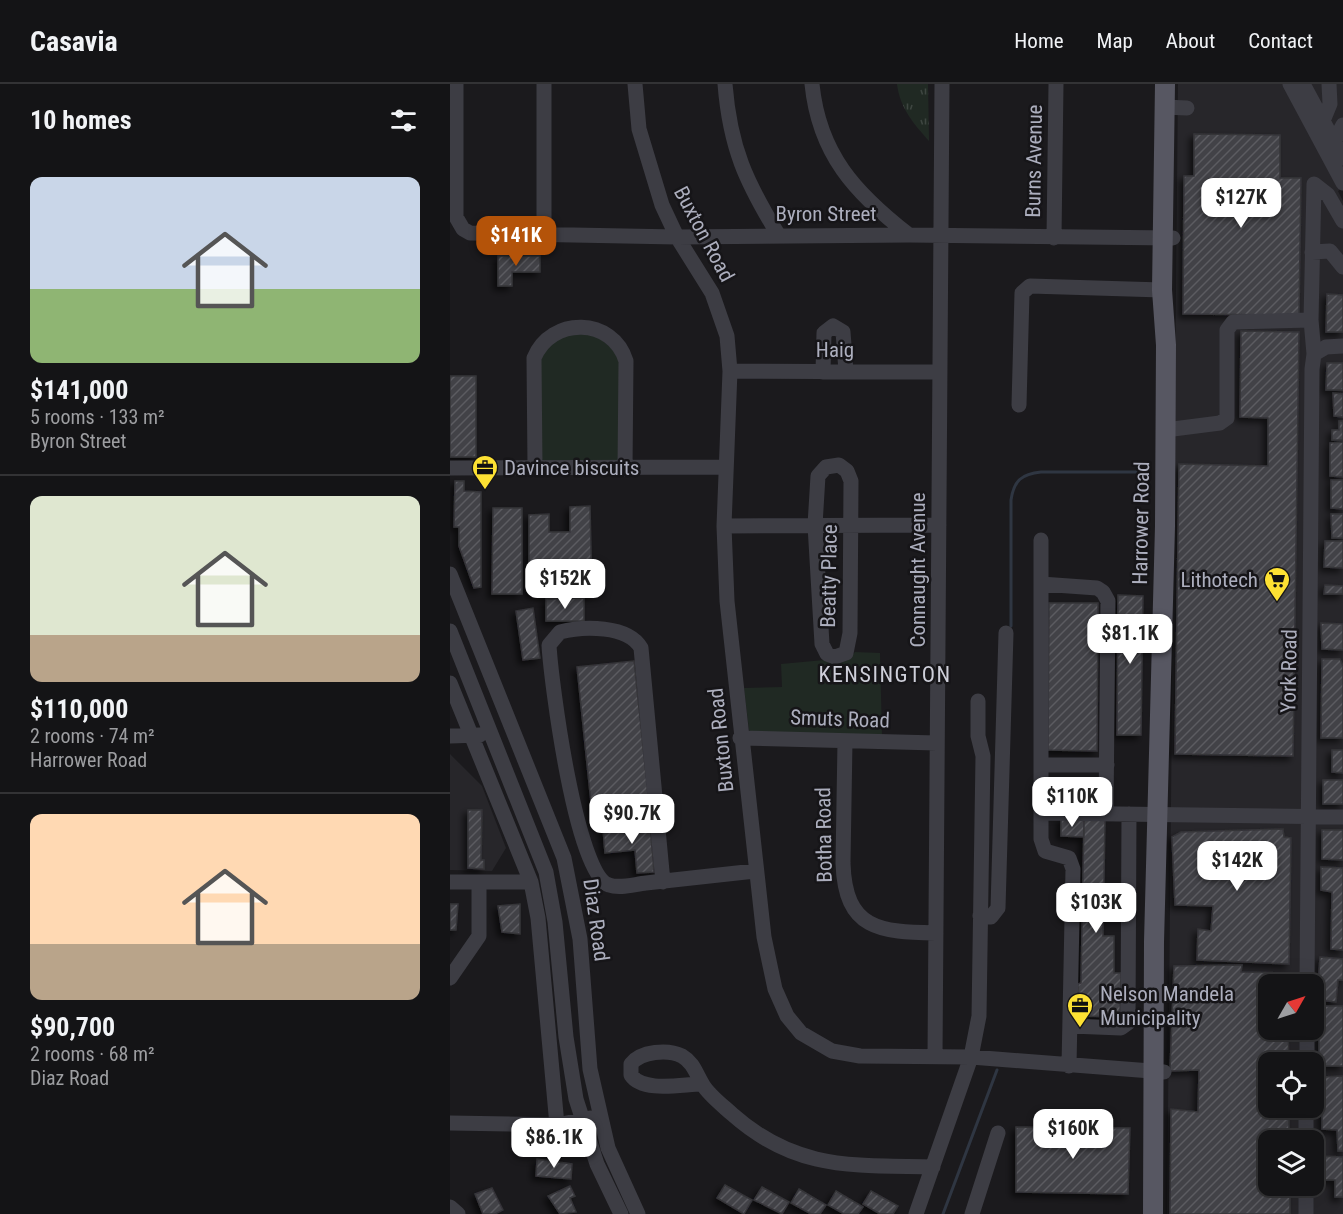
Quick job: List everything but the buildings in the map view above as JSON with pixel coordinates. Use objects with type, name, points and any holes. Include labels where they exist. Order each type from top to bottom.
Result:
[{"type":"main road","name":"Harrower Road","points":[[1165,84],[1175,108]]},
{"type":"main road","name":"Harrower Road","points":[[1153,1214],[1159,1072],[1165,515],[1166,345],[1162,290],[1168,238],[1175,108],[1174,84]]},
{"type":"main road","name":"Harrower Road","points":[[1162,815],[1173,429],[1168,238]]},
{"type":"main road","name":"Harrower Road","points":[[1159,1072],[1162,1214]]},
{"type":"street","name":"Byron Street","points":[[456,84],[456,218],[463,229],[479,234],[544,233],[677,237],[909,235],[1168,238]]},
{"type":"street","points":[[544,84],[544,233]]},
{"type":"street","name":"Buxton Road","points":[[635,84],[639,129],[646,159],[662,205],[677,237],[712,294],[727,336],[730,371],[724,526],[727,601],[755,871],[773,982],[787,1016],[801,1033],[819,1045],[845,1054],[971,1057],[1159,1072]]},
{"type":"street","points":[[724,84],[733,141],[742,169],[779,236]]},
{"type":"street","points":[[812,84],[818,122],[839,165],[859,192],[909,235]]},
{"type":"street","name":"Connaught Avenue","points":[[935,1057],[942,84]]},
{"type":"street","name":"Burns Avenue","points":[[1054,238],[1056,84]]},
{"type":"street","points":[[1290,84],[1343,183]]},
{"type":"street","points":[[1303,84],[1343,158]]},
{"type":"street","points":[[1323,121],[1330,104],[1329,84]]},
{"type":"street","points":[[1334,142],[1343,125]]},
{"type":"street","name":"York Road","points":[[1307,974],[1314,354],[1311,320],[1314,184],[1328,195],[1343,221]]},
{"type":"street","points":[[1312,252],[1330,251],[1343,267]]},
{"type":"street","points":[[1019,405],[1022,293],[1025,288],[1030,286],[1162,290]]},
{"type":"street","points":[[1173,429],[1220,423],[1227,418],[1227,330],[1233,322],[1311,320]]},
{"type":"street","points":[[535,467],[534,358],[550,337],[573,326],[584,326],[609,335],[623,351],[626,361],[626,469]]},
{"type":"street","points":[[824,372],[824,333],[833,326],[840,328],[844,335],[846,371]]},
{"type":"street","points":[[1314,354],[1326,347],[1343,346]]},
{"type":"street","name":"Haig","points":[[730,371],[940,372]]},
{"type":"street","name":"Beatty Place","points":[[832,465],[844,468],[850,476],[849,643],[846,652],[835,657],[827,654],[822,644],[815,525],[818,476],[823,469],[832,465]]},
{"type":"street","points":[[450,468],[725,467]]},
{"type":"street","points":[[724,526],[939,525]]},
{"type":"street","points":[[1041,540],[1042,846],[1050,853],[1069,858],[1073,869],[1072,1066]]},
{"type":"street","name":"Diaz Road","points":[[450,574],[558,839],[570,881],[580,939],[590,1069],[600,1116],[608,1148],[638,1214]]},
{"type":"street","points":[[1041,584],[1097,588],[1103,592],[1108,601],[1106,814]]},
{"type":"street","points":[[663,882],[641,648],[631,637],[607,630],[560,632],[549,645],[569,792],[596,874],[609,885],[663,882],[755,871]]},
{"type":"street","name":"Diaz Road","points":[[450,631],[546,872],[555,922],[570,1069],[581,1120],[597,1164],[621,1214]]},
{"type":"street","points":[[980,916],[991,917],[998,908],[1006,633]]},
{"type":"street","points":[[450,683],[531,882],[538,918],[557,1125]]},
{"type":"street","points":[[916,1214],[971,1057],[979,1016],[983,756],[978,736],[978,701]]},
{"type":"street","points":[[450,736],[491,733],[513,725]]},
{"type":"street","name":"Smuts Road","points":[[741,738],[938,743]]},
{"type":"street","name":"Botha Road","points":[[845,741],[844,882],[849,901],[861,918],[880,929],[936,933]]},
{"type":"street","points":[[983,756],[1001,756]]},
{"type":"street","points":[[1041,765],[1107,765]]},
{"type":"street","points":[[1042,813],[1343,817]]},
{"type":"street","points":[[1074,1026],[1121,1028],[1128,1023],[1129,814]]},
{"type":"street","points":[[450,882],[531,882]]},
{"type":"street","points":[[450,978],[479,936],[478,882]]},
{"type":"street","points":[[702,1084],[753,1130],[786,1150],[807,1158],[855,1165],[933,1167]]},
{"type":"street","points":[[450,1123],[557,1125],[600,1116]]},
{"type":"street","points":[[972,1214],[998,1133]]},
{"type":"street","points":[[1306,1196],[1306,1214]]},
{"type":"street","points":[[450,1207],[458,1214]]},
{"type":"shaded area","points":[[1178,84],[1343,84],[1343,188],[1338,191],[1343,201],[1343,1214],[1167,1214]]},
{"type":"shaded area","points":[[450,754],[482,786],[506,848],[492,871],[450,870]]},
{"type":"green space","points":[[897,84],[928,84],[929,141],[904,108]]},
{"type":"green space","points":[[593,333],[619,354],[619,461],[543,461],[541,457],[540,354],[563,335]]},
{"type":"green space","points":[[855,652],[880,653],[882,735],[753,733],[749,730],[744,688],[782,687],[781,664],[824,660],[838,664],[848,660]]},
{"type":"waterway","points":[[1011,626],[1011,500],[1014,487],[1020,479],[1029,474],[1041,472],[1149,472]]},
{"type":"waterway","points":[[943,1214],[997,1070]]},
{"type":"place","name":"Davince biscuits","points":[[485,491]]},
{"type":"place","name":"Lithotech","points":[[1277,603]]},
{"type":"place","name":"Nelson Mandela Municipality","points":[[1080,1029]]},
{"type":"district","name":"KENSINGTON","points":[[885,674]]}]
